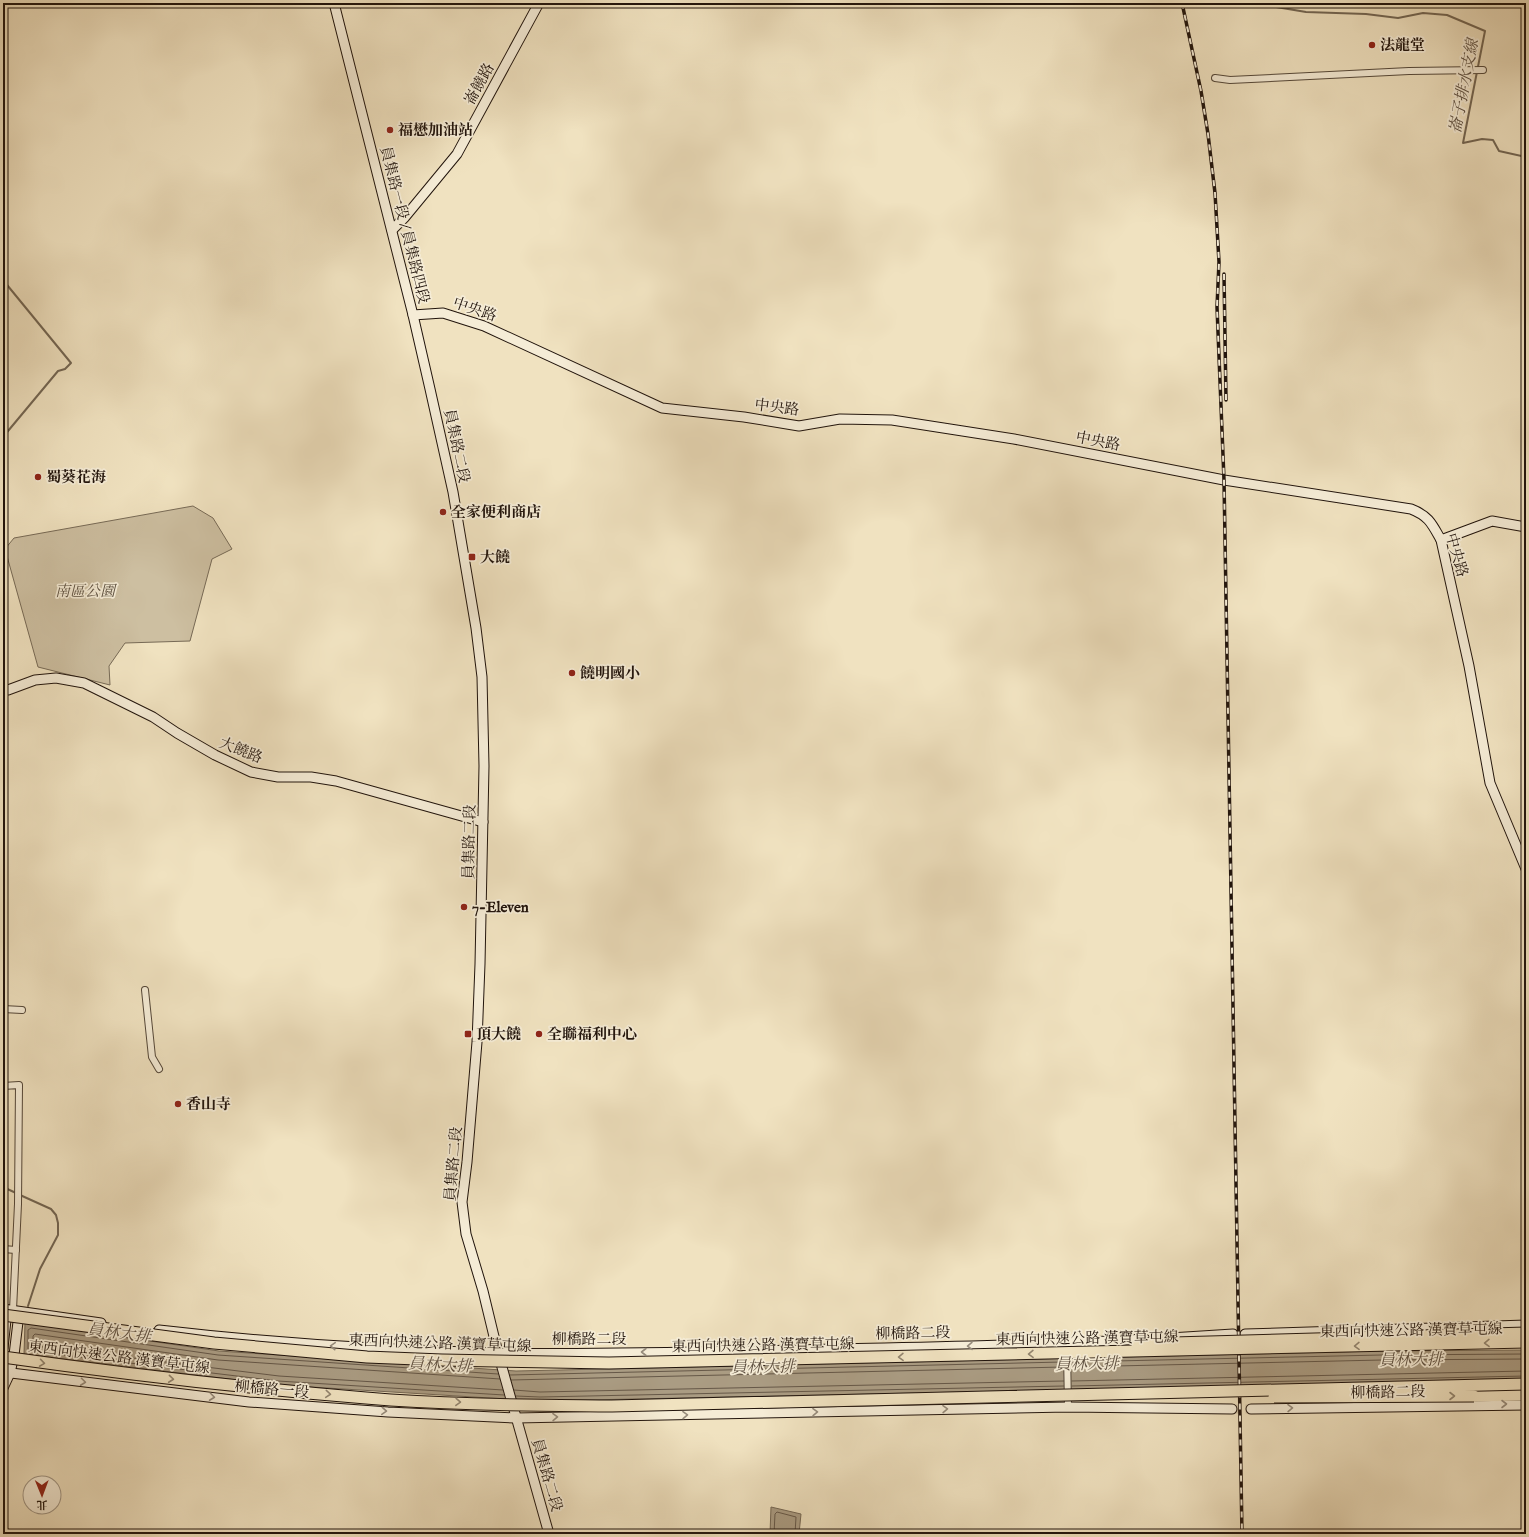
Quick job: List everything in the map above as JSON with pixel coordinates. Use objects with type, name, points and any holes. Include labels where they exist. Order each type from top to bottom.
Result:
[{"type":"highway","name":"東西向快速公路 漢寶草屯線","points":[[4,1318],[214,1343],[367,1357],[609,1363],[1070,1355],[1526,1342]]},
{"type":"highway","points":[[1070,1355],[1094,1346],[1109,1345],[1526,1333]]},
{"type":"highway","name":"東西向快速公路 漢寶草屯線","points":[[3,1358],[130,1375],[368,1398],[612,1406],[1526,1384]]},
{"type":"highway","points":[[1106,1393],[1140,1397],[1526,1395]]},
{"type":"main road","name":"員集路一段 / 員集路四段","points":[[334,3],[413,315]]},
{"type":"main road","name":"崙饒路","points":[[392,230],[405,217],[457,154],[539,3]]},
{"type":"main road","name":"中央路","points":[[413,315],[443,313],[484,326],[662,408],[744,417],[799,426],[840,419],[892,420],[1014,440],[1224,480],[1410,509],[1422,514],[1432,523],[1441,540],[1470,666],[1490,783],[1526,869]]},
{"type":"main road","name":"員集路二段","points":[[413,315],[453,492],[476,628],[482,677],[484,822],[478,1036],[462,1202],[466,1234],[483,1291],[502,1370],[549,1534]]},
{"type":"main road","points":[[1441,540],[1492,521],[1526,528]]},
{"type":"main road","name":"大饒路","points":[[3,690],[8,690],[35,680],[56,678],[84,683],[153,717],[215,755],[251,772],[278,777],[311,777],[336,781],[484,822]]},
{"type":"main road","points":[[3,1309],[135,1328],[215,1337],[389,1350],[498,1353]]},
{"type":"main road","points":[[3,1348],[4,1318],[13,1310]]},
{"type":"main road","points":[[3,1388],[7,1372],[14,1355],[18,1322],[13,1310]]},
{"type":"main road","points":[[1244,1334],[1526,1325]]},
{"type":"main road","name":"柳橋路二段","points":[[498,1353],[684,1352],[1067,1344],[1233,1334]]},
{"type":"main road","name":"柳橋路一段","points":[[7,1372],[249,1402],[388,1412],[516,1418]]},
{"type":"main road","name":"柳橋路二段","points":[[1251,1409],[1526,1404]]},
{"type":"main road","points":[[516,1418],[1068,1407],[1232,1409]]},
{"type":"street","points":[[1215,78],[1230,80],[1409,71],[1482,70]]},
{"type":"street","points":[[144,990],[152,1057],[159,1069]]},
{"type":"street","points":[[3,1009],[22,1010]]},
{"type":"street","points":[[3,1086],[19,1085],[18,1204],[13,1310]]},
{"type":"street","points":[[3,1249],[16,1250]]},
{"type":"street","points":[[1067,1344],[1070,1355],[1067,1391],[1068,1407]]},
{"type":"street","points":[[3,1531],[12,1534]]},
{"type":"green space","name":"南區公園","points":[[193,506],[213,518],[232,549],[212,559],[190,641],[125,643],[109,666],[110,685],[38,667],[5,549],[14,538]]},
{"type":"water","name":"員林大排","points":[[25,1323],[219,1351],[516,1371],[1381,1351],[1526,1350],[1526,1380],[539,1401],[278,1385],[24,1354]]},
{"type":"water","points":[[771,1507],[801,1514],[799,1534],[770,1534]]},
{"type":"waterway","name":"崙子排水支線","points":[[1253,3],[1306,12],[1366,14],[1398,18],[1423,13],[1447,15],[1485,31],[1463,143],[1482,139],[1493,140],[1499,151],[1526,157]]},
{"type":"waterway","points":[[3,280],[71,363],[65,369],[58,371],[3,437]]},
{"type":"waterway","points":[[3,1187],[16,1193]]},
{"type":"waterway","points":[[20,1195],[51,1209],[56,1215],[58,1223],[58,1235],[40,1269],[28,1306]]},
{"type":"tunnel","points":[[1232,1409],[1251,1409]]},
{"type":"railway","points":[[1182,3],[1201,91],[1208,134],[1215,193],[1219,262],[1217,307],[1224,480],[1242,1534]]},
{"type":"railway","points":[[1224,274],[1226,400]]},
{"type":"place","name":"法龍堂","points":[[1372,45]]},
{"type":"place","name":"福懋加油站","points":[[390,130]]},
{"type":"place","name":"蜀葵花海","points":[[38,477]]},
{"type":"place","name":"全家便利商店","points":[[443,512]]},
{"type":"place","name":"大饒","points":[[472,557]]},
{"type":"place","name":"饒明國小","points":[[572,673]]},
{"type":"place","name":"7-Eleven","points":[[464,907]]},
{"type":"place","name":"頂大饒","points":[[468,1034]]},
{"type":"place","name":"全聯福利中心","points":[[539,1034]]},
{"type":"place","name":"香山寺","points":[[178,1104]]}]
